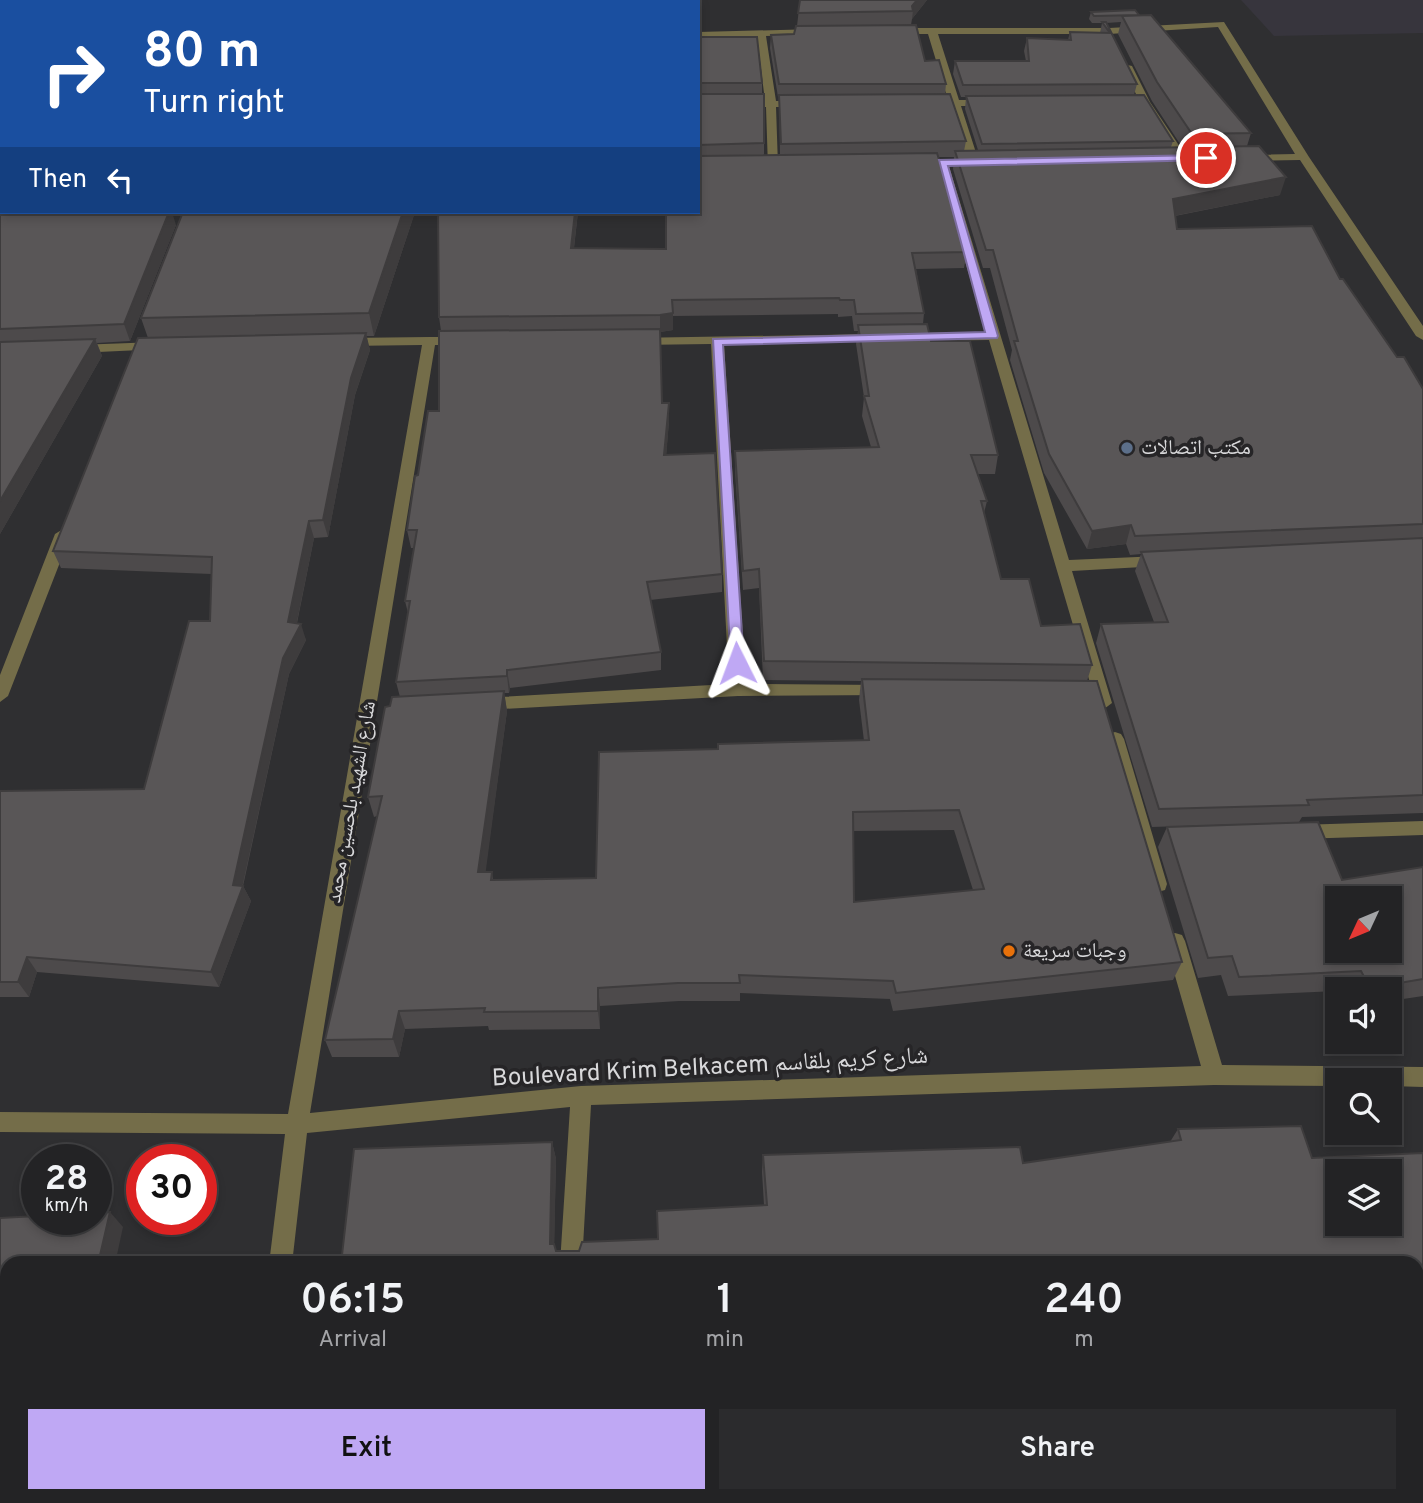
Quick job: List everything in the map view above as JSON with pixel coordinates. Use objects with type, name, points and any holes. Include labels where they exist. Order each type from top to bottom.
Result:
[{"type":"street","points":[[879,31],[1110,31],[1221,24],[1303,157],[1423,336]]},
{"type":"street","points":[[932,30],[955,103],[952,162],[992,336],[1062,566],[1094,693],[1152,838],[1164,904]]},
{"type":"street","points":[[1110,31],[1115,43]]},
{"type":"street","points":[[700,35],[827,32]]},
{"type":"street","points":[[761,33],[771,104],[766,166],[785,166]]},
{"type":"street","points":[[1121,55],[1145,102],[1181,159]]},
{"type":"street","points":[[1131,102],[1145,102]]},
{"type":"street","points":[[915,103],[995,103]]},
{"type":"street","points":[[700,104],[811,104]]},
{"type":"street","points":[[1236,158],[1303,157]]},
{"type":"street","points":[[1168,159],[1195,158]]},
{"type":"street","points":[[952,162],[986,162]]},
{"type":"street","points":[[621,341],[992,336]]},
{"type":"street","name":"شارع الشهيد بلحسين محمد","points":[[281,1256],[298,1124],[375,710],[429,341]]},
{"type":"street","points":[[332,343],[470,341]]},
{"type":"street","points":[[717,341],[738,690]]},
{"type":"street","points":[[68,350],[178,346]]},
{"type":"street","points":[[0,696],[71,515]]},
{"type":"street","points":[[1062,566],[1173,561]]},
{"type":"street","points":[[464,705],[738,690],[906,691]]},
{"type":"street","points":[[1284,833],[1423,828]]},
{"type":"street","points":[[1172,930],[1214,1075]]},
{"type":"street","name":"Boulevard Krim Belkacem شارع كريم بلقاسم","points":[[0,1122],[298,1124],[581,1096],[1214,1075],[1423,1077]]},
{"type":"street","points":[[571,1256],[581,1096]]},
{"type":"shaded area","points":[[1241,0],[1423,0],[1423,33],[1274,36]]},
{"type":"building","points":[[800,0],[917,0],[912,6],[913,11],[798,13]]},
{"type":"building","points":[[1135,10],[1139,15],[1094,16],[1091,12]]},
{"type":"building","points":[[1151,15],[1251,133],[1192,134],[1157,82],[1122,16]]},
{"type":"building","points":[[1102,22],[1106,22],[1137,84],[963,85],[955,61],[1029,61],[1027,38],[1071,40],[1070,32],[1110,33]]},
{"type":"building","points":[[916,25],[925,61],[939,60],[946,84],[779,84],[771,35],[794,34],[796,26]]},
{"type":"building","points":[[700,37],[757,37],[762,83],[700,83]]},
{"type":"building","points":[[700,94],[764,94],[764,143],[700,145]]},
{"type":"building","points":[[950,94],[966,141],[781,144],[779,95]]},
{"type":"building","points":[[1144,95],[1173,141],[982,144],[966,96]]},
{"type":"building","points":[[1259,146],[1286,177],[1173,199],[1177,229],[1312,226],[1340,279],[1343,279],[1397,357],[1404,357],[1423,389],[1423,524],[1135,536],[1131,525],[1092,531],[1049,454],[1014,341],[1018,341],[993,250],[986,250],[955,151]]},
{"type":"building","points":[[937,153],[967,252],[912,253],[924,313],[856,314],[854,300],[839,298],[672,300],[673,313],[660,315],[439,317],[438,214],[575,214],[571,248],[666,249],[666,214],[700,214],[700,156]]},
{"type":"building","points":[[168,214],[124,324],[0,329],[0,215]]},
{"type":"building","points":[[182,214],[402,214],[369,313],[141,318]]},
{"type":"building","points":[[927,324],[931,341],[970,341],[998,455],[971,455],[987,501],[981,501],[1001,579],[1029,579],[1041,626],[1080,624],[1092,665],[764,661],[759,569],[743,571],[735,451],[879,447],[864,396],[869,396],[858,325]]},
{"type":"building","points":[[660,329],[662,403],[669,403],[664,455],[715,453],[722,574],[647,582],[661,652],[507,670],[507,676],[396,682],[410,601],[405,601],[417,530],[407,530],[415,476],[418,475],[428,411],[439,411],[439,331]]},
{"type":"building","points":[[366,333],[351,378],[323,520],[309,521],[288,622],[301,624],[283,658],[233,885],[243,886],[211,972],[27,957],[18,982],[0,982],[0,791],[144,789],[189,621],[210,621],[212,557],[53,551],[138,338]]},
{"type":"building","points":[[95,339],[0,501],[0,342]]},
{"type":"building","points":[[1423,538],[1423,795],[1307,800],[1309,805],[1159,809],[1101,624],[1168,622],[1141,552]]},
{"type":"building","points":[[862,679],[1097,681],[1182,962],[896,993],[893,981],[739,975],[740,983],[678,983],[598,988],[598,1011],[484,1012],[485,1008],[399,1011],[393,1039],[325,1040],[382,796],[368,797],[385,707],[390,706],[392,697],[504,691],[478,872],[492,872],[491,880],[596,878],[599,752],[718,749],[718,744],[869,740]],"holes":[[[959,810],[984,889],[854,902],[853,812]]]},
{"type":"building","points":[[1318,822],[1342,880],[1423,867],[1423,979],[1402,983],[1402,977],[1364,977],[1361,971],[1239,977],[1232,956],[1208,958],[1167,827]]},
{"type":"building","points":[[1301,1126],[1312,1158],[1423,1153],[1423,1256],[342,1256],[354,1149],[552,1142],[550,1244],[554,1244],[556,1251],[579,1251],[582,1242],[658,1239],[657,1211],[767,1205],[763,1155],[1020,1147],[1023,1163],[1181,1140],[1178,1129]]},
{"type":"building","points":[[21,1217],[21,1235],[105,1235],[100,1256],[0,1256],[0,1218]]},
{"type":"place","name":"مكتب اتصالات","points":[[1127,448]]},
{"type":"place","name":"وجبات سريعة","points":[[1009,951]]},
{"type":"route","points":[[737,663],[717,341],[992,336],[942,163],[1206,158]]}]
